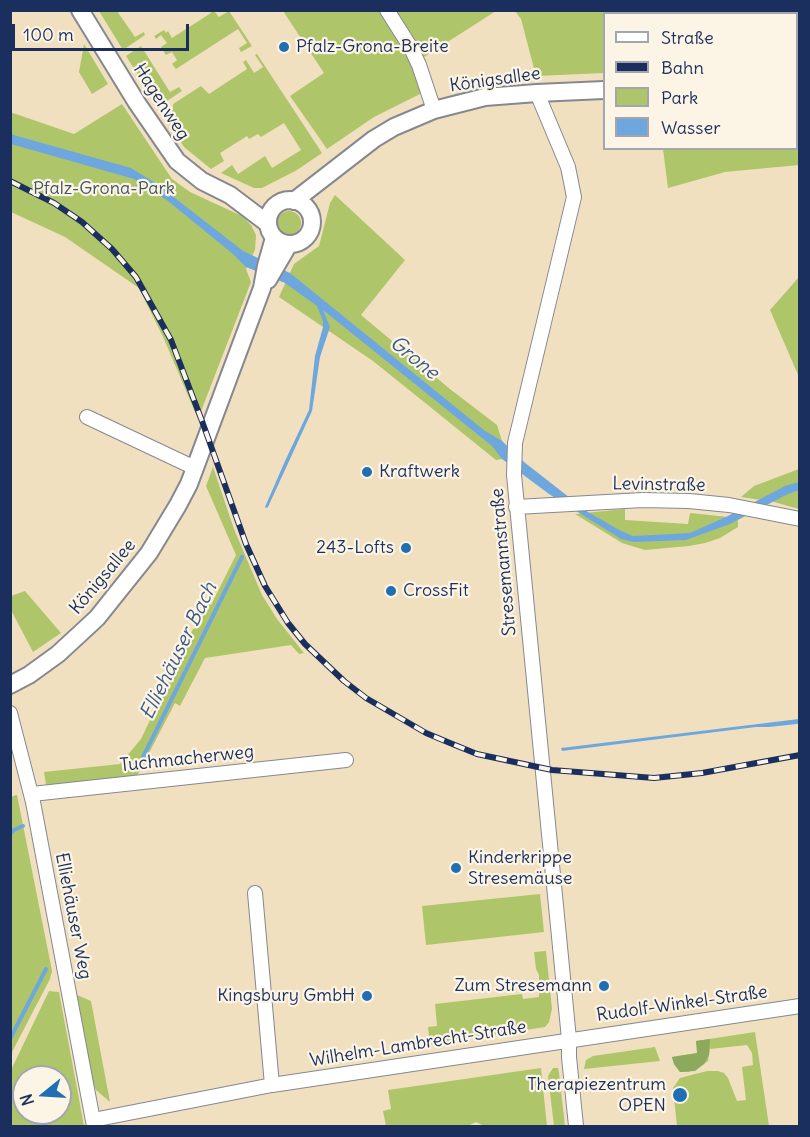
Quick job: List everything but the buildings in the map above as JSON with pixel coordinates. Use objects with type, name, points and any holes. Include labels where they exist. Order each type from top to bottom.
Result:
[{"type":"street","name":"Hagenweg","points":[[80,10],[170,153],[202,181],[230,195],[276,244]]},
{"type":"street","points":[[387,10],[419,65],[434,110]]},
{"type":"street","name":"Königsallee","points":[[10,685],[58,654],[97,618],[149,553],[178,505],[195,468],[262,288],[276,244],[269,216],[275,207],[284,201],[294,201],[374,139],[394,127],[434,110],[484,98],[603,90]]},
{"type":"street","name":"Stresemannstraße","points":[[537,93],[568,167],[574,197],[514,443],[514,468],[576,1126]]},
{"type":"street","name":"Königsallee","points":[[276,244],[302,241],[310,232],[312,219],[308,211],[336,168]]},
{"type":"street","name":"Hagenweg","points":[[230,195],[245,195],[275,207]]},
{"type":"street","points":[[294,201],[302,204],[308,211]]},
{"type":"street","points":[[87,417],[195,468]]},
{"type":"street","name":"Levinstraße","points":[[516,507],[643,500],[729,505],[800,519]]},
{"type":"street","name":"Elliehäuser Weg","points":[[10,713],[32,794],[94,1123]]},
{"type":"street","name":"Tuchmacherweg","points":[[32,794],[346,760]]},
{"type":"street","points":[[255,892],[272,1085]]},
{"type":"street","name":"Rudolf-Winkel-Straße","points":[[569,1039],[800,1006]]},
{"type":"street","name":"Wilhelm-Lambrecht-Straße","points":[[94,1123],[272,1085],[569,1039]]},
{"type":"green space","points":[[99,11],[117,11],[135,37],[144,32],[145,35],[123,50]]},
{"type":"green space","points":[[210,11],[214,11],[219,17],[229,11],[252,46],[241,52],[239,48],[247,43],[238,29],[176,69],[172,64],[177,60],[172,52],[166,55],[161,47],[167,43],[161,35],[156,39],[154,36],[164,30],[166,33],[168,31],[172,38],[211,13]]},
{"type":"green space","points":[[283,11],[379,11],[409,58],[421,88],[420,94],[374,117],[327,149],[290,96],[324,73]]},
{"type":"green space","points":[[395,11],[496,11],[424,57]]},
{"type":"green space","points":[[515,11],[799,11],[799,68],[798,12],[603,12],[603,73],[536,76],[521,19]]},
{"type":"green space","points":[[84,44],[108,84],[92,94],[79,72]]},
{"type":"green space","points":[[141,46],[170,92],[179,87],[182,91],[158,107],[126,56]]},
{"type":"green space","points":[[257,54],[322,153],[297,170],[262,188],[254,188],[221,173],[232,165],[238,174],[265,156],[272,168],[301,150],[284,123],[261,137],[258,134],[249,139],[247,136],[220,153],[224,161],[211,169],[184,147],[164,116],[173,110],[173,104],[201,86],[209,94],[247,69],[243,62],[246,60],[254,73],[263,67],[255,55]]},
{"type":"green space","points":[[799,101],[799,165],[725,172],[668,188],[663,150],[798,150]]},
{"type":"green space","name":"Pfalz-Grona-Park","points":[[122,104],[172,179],[190,192],[242,216],[251,225],[256,235],[255,250],[246,269],[251,282],[198,419],[164,339],[139,288],[65,237],[11,212],[10,112],[74,134]]},
{"type":"green space","points":[[335,195],[405,260],[361,315],[497,425],[502,441],[502,459],[496,460],[373,361],[279,297],[294,264],[319,246],[330,203]]},
{"type":"green space","points":[[289,211],[294,212],[300,218],[300,228],[294,234],[289,235],[284,234],[278,228],[277,223],[278,218],[284,212]]},
{"type":"green space","points":[[799,277],[799,377],[770,310]]},
{"type":"green space","points":[[213,467],[234,529],[262,595],[277,619],[304,653],[299,654],[291,645],[205,658],[180,706],[175,703],[137,776],[46,785],[44,772],[120,764],[141,739],[193,629],[196,628],[208,604],[211,605],[236,555],[206,486]]},
{"type":"green space","points":[[799,469],[799,509],[741,497],[754,486]]},
{"type":"green space","points":[[625,509],[625,520],[688,524],[690,513],[738,518],[738,527],[720,538],[705,543],[645,550],[622,543],[575,514]]},
{"type":"green space","points":[[25,591],[61,633],[33,652],[11,610],[11,596]]},
{"type":"green space","points":[[17,795],[52,971],[11,1054],[10,797]]},
{"type":"green space","points":[[540,894],[544,932],[426,945],[422,906]]},
{"type":"green space","points":[[546,951],[552,1009],[549,1022],[545,1027],[430,1045],[428,1027],[437,1026],[435,1004],[522,994],[523,999],[539,997],[539,975],[534,952]]},
{"type":"green space","points":[[49,991],[59,992],[84,1126],[11,1126],[12,1068],[12,1125],[72,1125],[72,1065],[13,1065]]},
{"type":"green space","points":[[77,995],[91,1001],[110,1102],[96,1090],[93,1083]]},
{"type":"green space","points":[[755,1032],[769,1126],[677,1126],[673,1088],[680,1078],[707,1071],[724,1073],[737,1101],[746,1100],[742,1067],[753,1065],[752,1053],[747,1045],[710,1049],[708,1061],[689,1072],[680,1072],[672,1057],[698,1053],[696,1041]]},
{"type":"green space","points":[[710,1039],[709,1055],[704,1064],[695,1071],[680,1072],[672,1057],[697,1053],[696,1041]]},
{"type":"green space","points":[[655,1047],[660,1061],[584,1069],[586,1060],[593,1056]]},
{"type":"green space","points":[[541,1068],[547,1126],[484,1126],[476,1122],[468,1126],[386,1126],[383,1111],[391,1109],[388,1090]]},
{"type":"green space","points":[[553,1068],[558,1068],[565,1126],[554,1126],[548,1076]]},
{"type":"water","points":[[10,134],[131,168],[157,184],[243,251],[290,273],[588,512],[621,531],[633,536],[690,533],[785,486],[799,482],[799,490],[730,524],[686,540],[634,542],[621,539],[549,494],[502,459],[492,446],[323,310],[330,327],[320,357],[312,411],[266,508],[309,410],[315,356],[323,327],[317,306],[285,283],[246,267],[168,201],[134,179],[11,144]]},
{"type":"water","points":[[799,719],[797,724],[562,751],[561,748]]},
{"type":"waterway","name":"Elliehäuser Bach","points":[[143,757],[242,557]]},
{"type":"waterway","name":"Elliehäuser Bach","points":[[10,834],[23,826]]},
{"type":"waterway","points":[[10,1039],[46,969]]},
{"type":"railway","points":[[10,181],[54,203],[82,222],[112,249],[136,277],[171,340],[246,544],[265,586],[288,623],[305,644],[344,681],[366,698],[426,733],[477,754],[552,770],[654,778],[702,773],[800,755]]},
{"type":"place","name":"Pfalz-Grona-Breite","points":[[284,47]]},
{"type":"place","name":"Kraftwerk","points":[[367,472]]},
{"type":"place","name":"243-Lofts","points":[[406,548]]},
{"type":"place","name":"CrossFit","points":[[391,591]]},
{"type":"place","name":"Kinderkrippe Stresemäuse","points":[[456,868]]},
{"type":"place","name":"Zum Stresemann","points":[[604,986]]},
{"type":"place","name":"Kingsbury GmbH","points":[[367,996]]},
{"type":"place","name":"Therapiezentrum OPEN","points":[[680,1095]]},
{"type":"water label","name":"Grone","points":[[414,358]]}]
